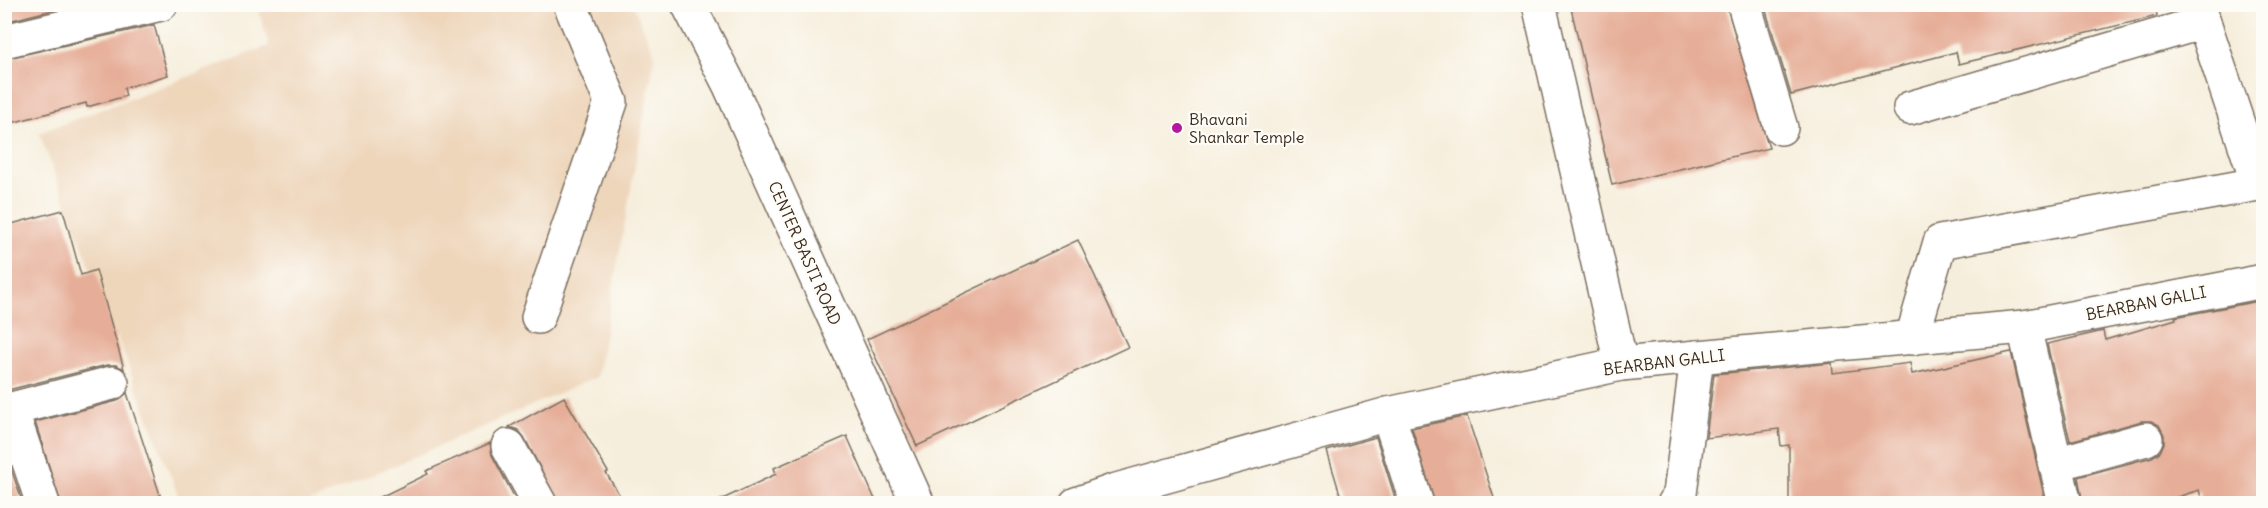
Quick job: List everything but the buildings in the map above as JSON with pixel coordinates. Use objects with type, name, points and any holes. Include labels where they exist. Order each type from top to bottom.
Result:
[{"type":"street","points":[[4,41],[161,4]]},
{"type":"street","points":[[538,317],[611,102],[570,4]]},
{"type":"street","name":"CENTER BASTI ROAD","points":[[688,4],[730,86],[918,504]]},
{"type":"street","points":[[1539,4],[1621,364]]},
{"type":"street","points":[[1744,4],[1781,128]]},
{"type":"street","points":[[1910,108],[2201,13],[2258,184],[1940,242],[1912,338]]},
{"type":"street","name":"BEARBAN GALLI","points":[[1076,504],[1113,491],[1388,414],[1621,364],[2024,327],[2264,281]]},
{"type":"street","points":[[2024,327],[2065,504]]},
{"type":"street","points":[[1680,500],[1697,357]]},
{"type":"street","points":[[43,504],[8,410],[112,383]]},
{"type":"street","points":[[1388,414],[1417,504]]},
{"type":"street","points":[[2056,464],[2146,439]]},
{"type":"street","points":[[508,446],[540,504]]},
{"type":"shaded area","points":[[277,5],[633,5],[655,55],[597,377],[308,503],[181,503],[39,133],[269,46],[259,12]]},
{"type":"place","name":"Bhavani Shankar Temple","points":[[1177,128]]}]
